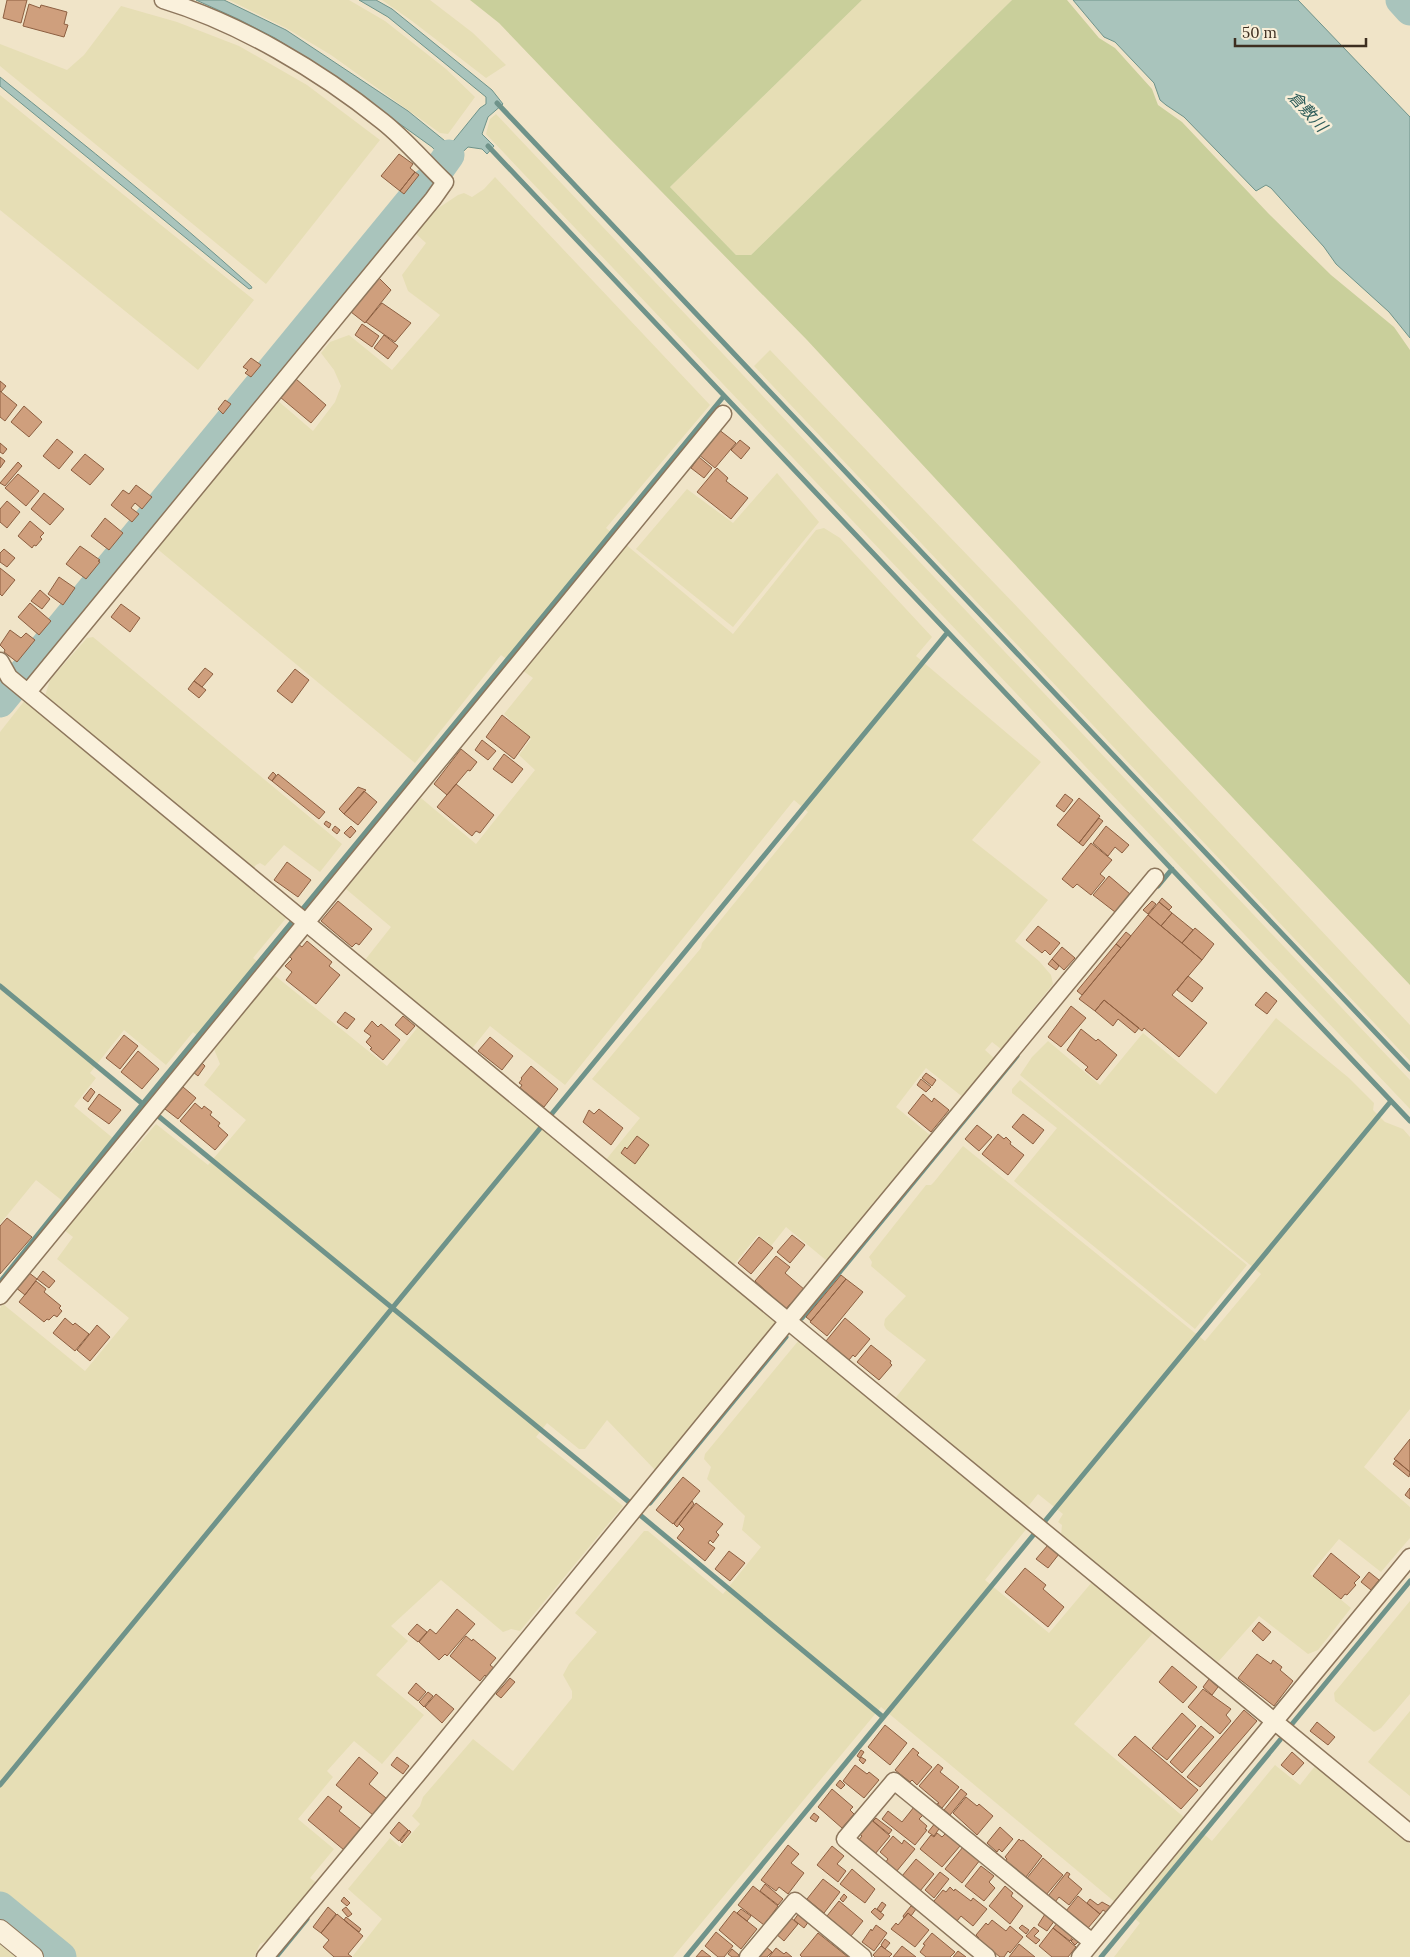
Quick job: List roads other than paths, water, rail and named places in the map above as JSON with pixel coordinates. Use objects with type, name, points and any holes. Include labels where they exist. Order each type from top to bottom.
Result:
[{"type":"street","points":[[20,685],[445,182],[382,121],[320,77],[244,32],[163,0]]},
{"type":"street","points":[[0,1296],[300,917],[723,414]]},
{"type":"street","points":[[0,661],[20,685],[1410,1833]]},
{"type":"street","points":[[265,1957],[439,1749],[788,1321],[1155,877]]},
{"type":"street","points":[[1080,1957],[1410,1557]]},
{"type":"street","points":[[987,1957],[845,1839],[894,1781],[1092,1942]]},
{"type":"street","points":[[748,1957],[795,1901],[863,1957]]},
{"type":"street","points":[[0,1930],[33,1957]]},
{"type":"water","points":[[196,0],[224,0],[286,30],[408,111],[450,145],[480,108],[486,104],[486,97],[388,17],[359,0],[376,0],[392,9],[492,90],[503,104],[488,117],[482,134],[494,146],[487,154],[482,149],[468,147],[449,165],[432,147],[329,73],[275,38]]},
{"type":"water","name":"倉敷川","points":[[1073,0],[1298,0],[1410,117],[1410,338],[1389,312],[1336,264],[1324,247],[1271,188],[1266,185],[1256,191],[1184,117],[1160,100],[1154,83],[1115,42],[1104,37]]},
{"type":"water","points":[[0,77],[158,206],[252,288],[249,289],[219,265],[0,86]]},
{"type":"waterway","points":[[1401,0],[1410,10]]},
{"type":"waterway","points":[[497,103],[1410,1069]]},
{"type":"waterway","points":[[488,146],[1410,1121]]},
{"type":"waterway","points":[[0,702],[423,186],[432,179],[449,155]]},
{"type":"waterway","points":[[0,1282],[131,1118],[724,396]]},
{"type":"waterway","points":[[550,1116],[947,633]]},
{"type":"waterway","points":[[0,687],[7,694]]},
{"type":"waterway","points":[[1158,886],[1172,869]]},
{"type":"waterway","points":[[0,986],[144,1105]]},
{"type":"waterway","points":[[802,1318],[1017,1056]]},
{"type":"waterway","points":[[1045,1521],[1391,1101]]},
{"type":"waterway","points":[[157,1115],[629,1502]]},
{"type":"waterway","points":[[0,1785],[542,1126]]},
{"type":"waterway","points":[[650,1503],[786,1337]]},
{"type":"waterway","points":[[640,1515],[883,1717]]},
{"type":"waterway","points":[[686,1957],[1035,1533]]},
{"type":"waterway","points":[[1292,1724],[1410,1581]]},
{"type":"waterway","points":[[1101,1957],[1280,1740]]},
{"type":"waterway","points":[[0,1907],[61,1957]]},
{"type":"waterway","points":[[276,1957],[307,1919]]}]
